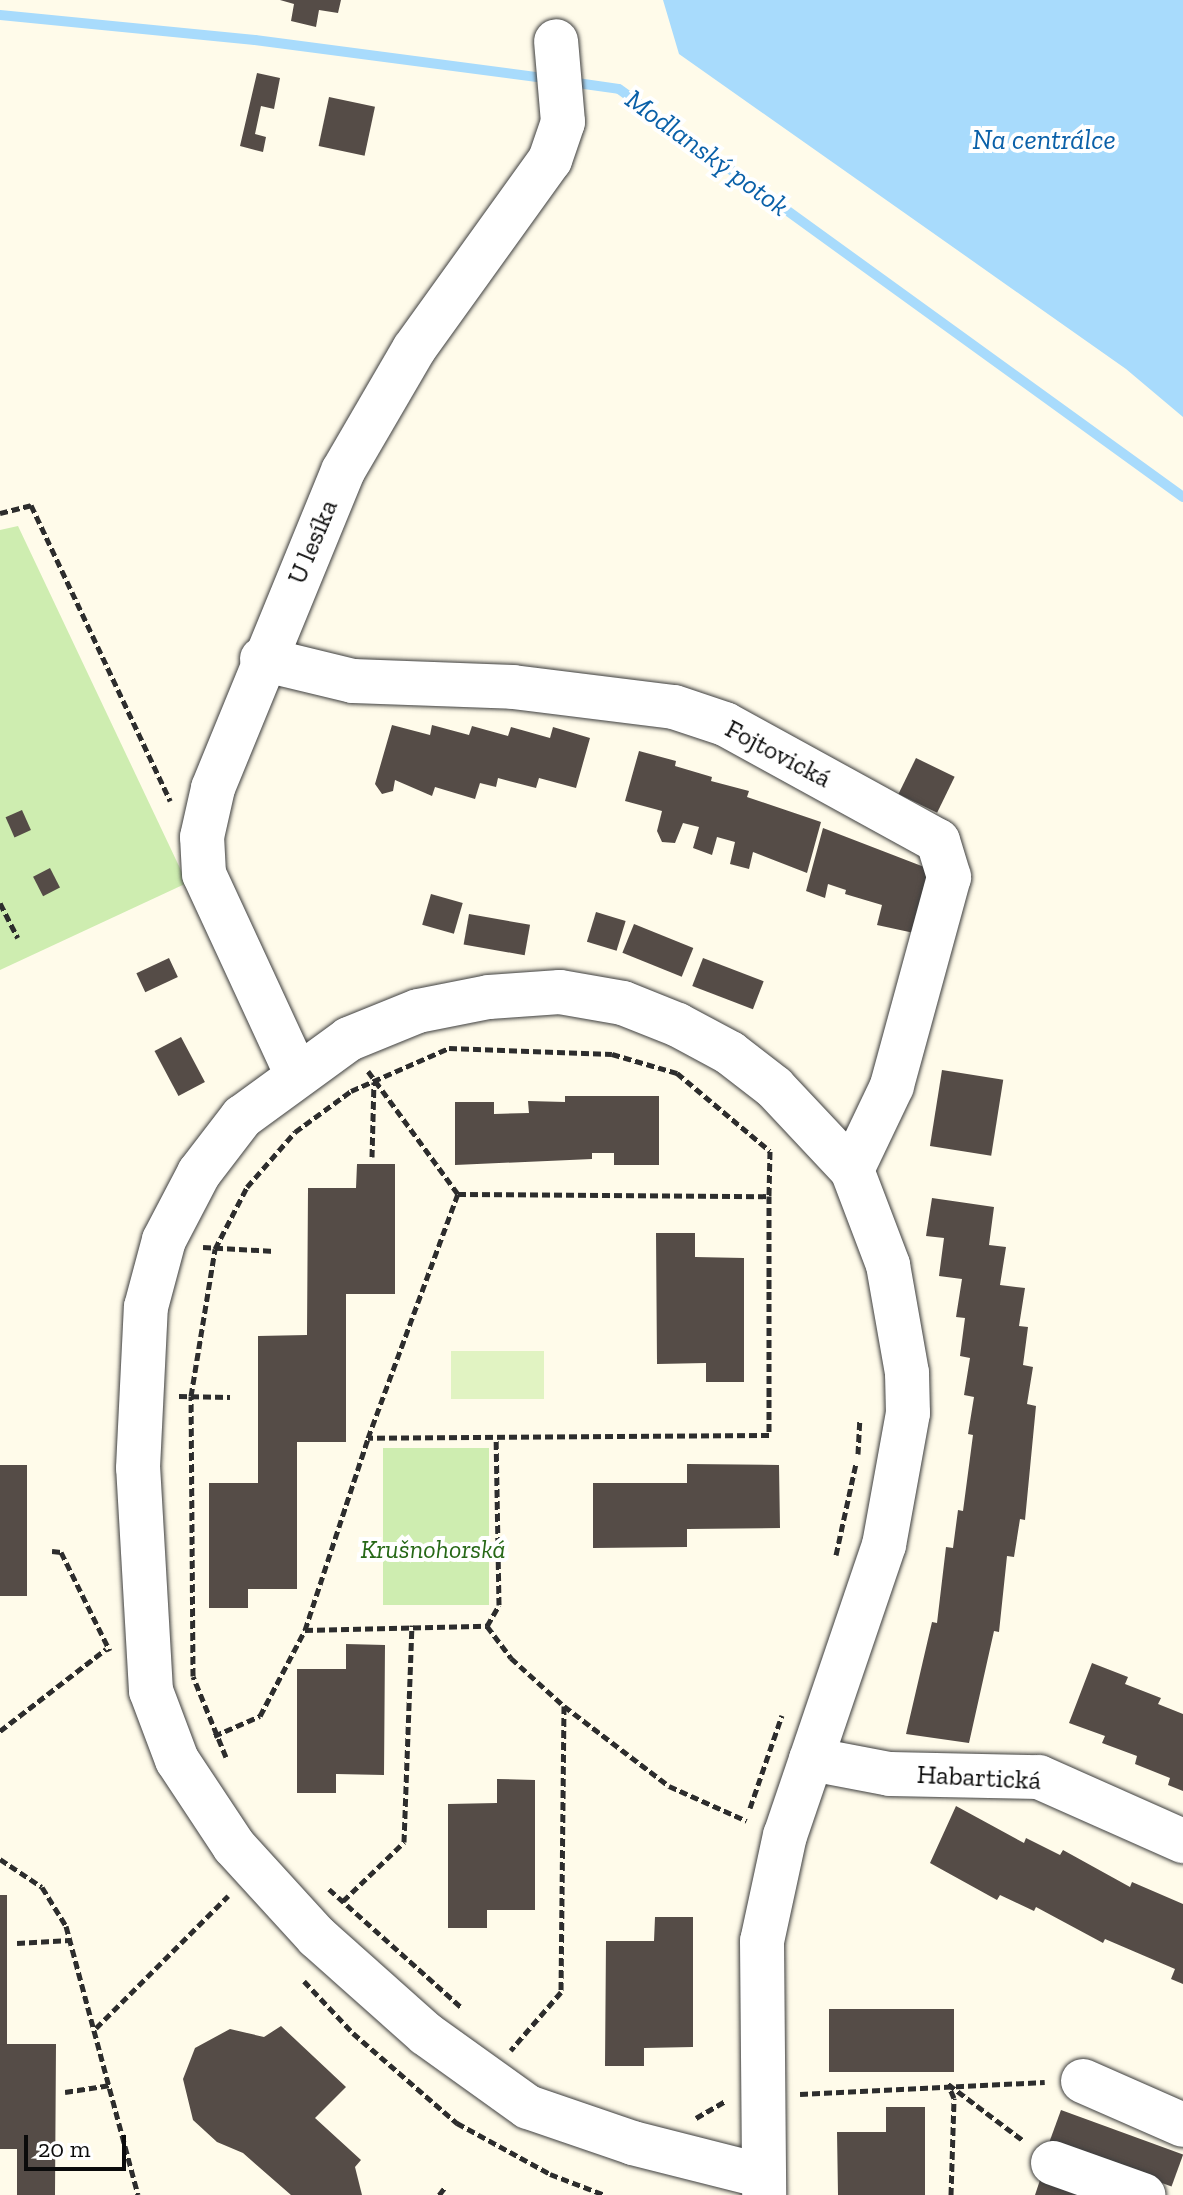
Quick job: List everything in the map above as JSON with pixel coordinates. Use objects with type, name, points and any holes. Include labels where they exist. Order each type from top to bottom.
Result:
[{"type":"street","name":"U lesíka","points":[[296,1073],[204,874],[202,837],[213,788],[262,659],[343,471],[414,349],[550,160],[563,122],[556,41]]},
{"type":"street","name":"Fojtovická","points":[[262,659],[353,681],[513,687],[674,707],[725,724],[938,841],[949,877],[892,1086],[852,1170]]},
{"type":"street","points":[[560,992],[623,1003],[730,1053],[774,1087],[852,1170],[888,1265],[907,1373],[908,1413],[884,1545],[785,1835],[762,1941],[747,2097],[764,2185],[528,2107],[506,2056],[426,2034],[317,1937],[234,1846],[164,1734],[145,1647],[138,1468],[146,1307],[164,1240],[199,1173],[242,1117],[296,1073],[349,1039],[418,1011],[489,997],[560,992]]},
{"type":"street","name":"Habartická","points":[[811,1759],[890,1774],[1039,1777],[1183,1841]]},
{"type":"street","points":[[1083,2081],[1183,2125]]},
{"type":"street","points":[[1053,2163],[1143,2195]]},
{"type":"path","points":[[0,513],[31,505],[177,817]]},
{"type":"path","points":[[0,903],[18,938]]},
{"type":"path","points":[[349,1039],[374,1081],[458,1194]]},
{"type":"path","points":[[229,1764],[214,1736],[193,1676],[191,1396],[215,1249],[247,1187],[295,1132],[351,1091],[449,1048],[612,1054],[677,1073],[770,1151],[769,1435],[368,1438]]},
{"type":"path","points":[[372,1157],[374,1081]]},
{"type":"path","points":[[458,1194],[769,1196]]},
{"type":"path","points":[[214,1736],[260,1716],[305,1630],[368,1438],[458,1194]]},
{"type":"path","points":[[164,1240],[215,1249],[274,1251]]},
{"type":"path","points":[[142,1397],[230,1397]]},
{"type":"path","points":[[834,1565],[858,1453],[860,1419]]},
{"type":"path","points":[[487,1626],[499,1605],[496,1439]]},
{"type":"path","points":[[0,1731],[106,1649],[61,1552],[52,1551]]},
{"type":"path","points":[[305,1630],[412,1625],[487,1626]]},
{"type":"path","points":[[317,1937],[344,1900],[404,1842],[412,1625]]},
{"type":"path","points":[[487,1626],[511,1658],[564,1706],[669,1786],[747,1821]]},
{"type":"path","points":[[506,2056],[561,1992],[564,1706]]},
{"type":"path","points":[[745,1834],[761,1764],[783,1711]]},
{"type":"path","points":[[0,1859],[42,1887],[70,1940],[96,2028],[138,2195]]},
{"type":"path","points":[[321,1882],[466,2011]]},
{"type":"path","points":[[96,2028],[226,1899]]},
{"type":"path","points":[[17,1943],[70,1940]]},
{"type":"path","points":[[684,2121],[747,2097],[948,2084],[1083,2081]]},
{"type":"path","points":[[948,2084],[1053,2163]]},
{"type":"path","points":[[948,2084],[954,2098],[951,2195]]},
{"type":"path","points":[[65,2092],[110,2085]]},
{"type":"path","points":[[439,2195],[446,2186]]},
{"type":"green space","points":[[18,526],[187,883],[0,970],[0,530]]},
{"type":"green space","points":[[451,1351],[544,1351],[544,1399],[451,1399]]},
{"type":"green space","name":"Krušnohorská","points":[[383,1448],[489,1448],[489,1605],[383,1605]]},
{"type":"water","name":"Na centrálce","points":[[663,0],[1183,0],[1183,417],[1126,369],[679,54]]},
{"type":"building","points":[[280,0],[341,0],[338,13],[319,10],[316,27],[291,21],[294,4]]},
{"type":"building","points":[[257,73],[280,78],[274,109],[261,106],[255,134],[266,137],[263,152],[240,146]]},
{"type":"building","points":[[329,97],[375,107],[365,156],[319,146]]},
{"type":"building","points":[[392,725],[430,735],[432,725],[469,735],[472,726],[508,736],[511,727],[550,738],[553,727],[590,738],[576,788],[539,778],[536,788],[498,778],[496,787],[480,783],[475,799],[435,787],[432,796],[395,780],[393,791],[382,794],[375,784]]},
{"type":"building","points":[[639,751],[676,761],[675,766],[712,777],[711,781],[749,791],[747,797],[821,822],[807,873],[753,852],[749,869],[730,864],[735,842],[717,837],[712,855],[693,848],[699,827],[683,823],[675,843],[662,842],[657,831],[662,811],[625,801]]},
{"type":"building","points":[[916,758],[955,777],[937,813],[898,794]]},
{"type":"building","points":[[22,810],[31,830],[15,837],[6,817]]},
{"type":"building","points":[[823,828],[932,870],[914,933],[877,925],[882,905],[845,894],[846,890],[828,884],[825,898],[806,891]]},
{"type":"building","points":[[50,868],[60,888],[43,896],[33,877]]},
{"type":"building","points":[[431,894],[463,903],[454,934],[422,925]]},
{"type":"building","points":[[596,912],[626,921],[617,951],[587,942]]},
{"type":"building","points":[[469,914],[530,925],[525,955],[464,945]]},
{"type":"building","points":[[634,924],[693,948],[682,977],[622,953]]},
{"type":"building","points":[[169,958],[178,977],[145,992],[136,973]]},
{"type":"building","points":[[703,958],[764,981],[753,1009],[692,986]]},
{"type":"building","points":[[181,1037],[205,1082],[178,1096],[155,1051]]},
{"type":"building","points":[[942,1070],[1003,1080],[991,1156],[930,1146]]},
{"type":"building","points":[[565,1096],[659,1096],[659,1165],[614,1165],[614,1153],[592,1153],[592,1159],[455,1165],[455,1102],[494,1102],[494,1114],[529,1113],[528,1101],[565,1102]]},
{"type":"building","points":[[357,1164],[395,1164],[395,1294],[346,1294],[346,1442],[297,1442],[297,1589],[248,1589],[248,1608],[209,1608],[209,1483],[258,1483],[258,1336],[307,1335],[308,1188],[356,1188]]},
{"type":"building","points":[[932,1198],[994,1207],[989,1245],[1006,1247],[1000,1285],[1025,1288],[1019,1326],[1028,1327],[1023,1365],[1033,1367],[1027,1404],[1036,1406],[1025,1520],[1020,1519],[1014,1557],[1007,1556],[999,1632],[994,1631],[969,1743],[906,1734],[932,1622],[937,1623],[946,1547],[953,1548],[958,1510],[963,1511],[973,1435],[968,1434],[974,1397],[964,1395],[970,1358],[960,1356],[965,1318],[956,1317],[962,1279],[939,1276],[944,1238],[926,1236]]},
{"type":"building","points":[[656,1233],[695,1233],[695,1257],[744,1258],[744,1382],[706,1382],[706,1363],[657,1364]]},
{"type":"building","points":[[687,1464],[779,1465],[780,1528],[687,1529],[687,1547],[593,1548],[593,1483],[687,1483]]},
{"type":"building","points":[[0,1465],[27,1465],[27,1596],[0,1596]]},
{"type":"building","points":[[346,1644],[385,1645],[384,1775],[336,1774],[336,1793],[297,1793],[297,1669],[346,1669]]},
{"type":"building","points":[[1092,1663],[1128,1677],[1125,1684],[1161,1698],[1158,1704],[1183,1714],[1183,1791],[1168,1785],[1170,1778],[1135,1764],[1137,1756],[1102,1743],[1105,1736],[1069,1723]]},
{"type":"building","points":[[497,1779],[535,1780],[535,1910],[487,1910],[487,1928],[448,1928],[448,1804],[497,1803]]},
{"type":"building","points":[[956,1806],[1024,1843],[1026,1838],[1060,1855],[1063,1850],[1130,1887],[1132,1882],[1183,1904],[1183,1984],[1171,1979],[1175,1969],[1105,1939],[1103,1943],[1036,1907],[1034,1911],[1000,1895],[997,1900],[930,1863]]},
{"type":"building","points":[[0,1895],[7,1895],[7,2044],[56,2044],[55,2195],[17,2195],[17,2149],[0,2149]]},
{"type":"building","points":[[655,1917],[693,1917],[693,2047],[644,2048],[644,2066],[605,2066],[606,1941],[654,1941]]},
{"type":"building","points":[[829,2009],[954,2009],[954,2072],[829,2072]]},
{"type":"building","points":[[281,2026],[346,2087],[315,2118],[361,2160],[355,2167],[362,2195],[291,2195],[243,2153],[217,2142],[193,2120],[183,2079],[195,2048],[230,2029],[264,2037]]},
{"type":"building","points":[[886,2107],[925,2107],[925,2195],[838,2195],[837,2132],[886,2132]]},
{"type":"building","points":[[1061,2110],[1183,2154],[1172,2186],[1049,2142]]},
{"type":"building","points":[[1040,2180],[1058,2187],[1079,2195],[1035,2195]]},
{"type":"waterway","name":"Modlanský potok","points":[[0,15],[255,40],[550,79]]},
{"type":"waterway","name":"Modlanský potok","points":[[570,82],[619,89],[1183,497]]}]
